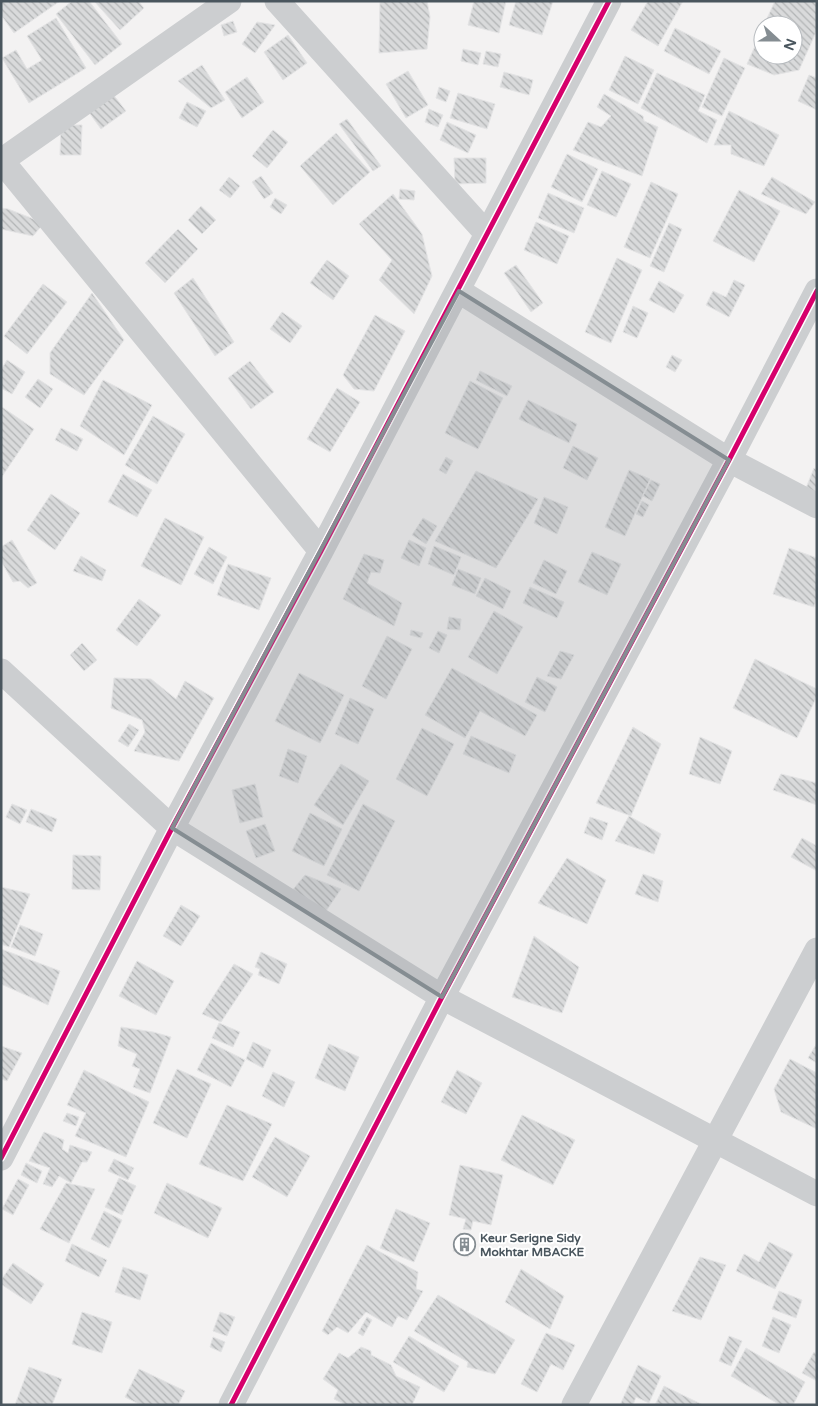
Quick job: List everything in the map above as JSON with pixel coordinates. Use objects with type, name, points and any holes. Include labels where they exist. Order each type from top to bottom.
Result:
[{"type":"street","points":[[229,1],[1,160],[322,551]]},
{"type":"street","points":[[277,1],[487,234]]},
{"type":"street","points":[[1,1158],[172,828],[322,551],[610,1]]},
{"type":"street","points":[[459,290],[729,460],[817,506]]},
{"type":"street","points":[[231,1405],[442,997],[729,460],[817,290]]},
{"type":"street","points":[[1,671],[172,828],[442,997],[817,1194]]},
{"type":"street","points":[[574,1405],[817,950]]},
{"type":"highlighted area","points":[[459,291],[729,460],[442,997],[172,828]]},
{"type":"building","points":[[1,1],[60,1],[14,33],[1,15]]},
{"type":"building","points":[[72,1],[89,1],[122,44],[95,65],[56,14]]},
{"type":"building","points":[[94,1],[138,1],[144,8],[120,30]]},
{"type":"building","points":[[380,1],[427,1],[430,17],[427,49],[379,53]]},
{"type":"building","points":[[474,1],[506,1],[499,33],[468,25]]},
{"type":"building","points":[[516,1],[553,1],[542,35],[509,25]]},
{"type":"building","points":[[648,1],[683,1],[658,46],[631,30]]},
{"type":"building","points":[[775,1],[817,1],[817,30],[803,61],[803,15],[769,15]]},
{"type":"building","points":[[56,18],[86,68],[29,103],[2,58],[16,50],[27,69],[42,60],[27,36]]},
{"type":"building","points":[[233,21],[237,32],[224,36],[221,25]]},
{"type":"building","points":[[257,22],[275,25],[255,53],[242,44]]},
{"type":"building","points":[[675,28],[721,51],[709,74],[664,51]]},
{"type":"building","points":[[288,35],[307,63],[283,80],[264,52]]},
{"type":"building","points":[[463,49],[481,53],[478,65],[461,61]]},
{"type":"building","points":[[753,50],[753,65],[801,65],[799,70],[774,75],[747,64]]},
{"type":"building","points":[[486,51],[501,54],[498,67],[483,64]]},
{"type":"building","points":[[625,56],[654,70],[638,104],[609,90]]},
{"type":"building","points":[[724,58],[745,68],[722,116],[702,107]]},
{"type":"building","points":[[202,65],[225,100],[211,108],[178,81]]},
{"type":"building","points":[[408,71],[428,105],[406,118],[386,84]]},
{"type":"building","points":[[504,72],[533,80],[529,95],[500,87]]},
{"type":"building","points":[[657,73],[705,95],[698,111],[717,120],[707,143],[641,108]]},
{"type":"building","points":[[809,75],[817,78],[817,110],[798,101]]},
{"type":"building","points":[[247,77],[264,102],[242,118],[225,92]]},
{"type":"building","points":[[439,87],[450,91],[446,102],[436,98]]},
{"type":"building","points":[[112,93],[126,111],[101,129],[88,111]]},
{"type":"building","points":[[458,93],[495,104],[487,129],[450,118]]},
{"type":"building","points":[[604,94],[643,116],[644,121],[658,127],[642,176],[573,150],[588,122],[601,127],[611,116],[597,107]]},
{"type":"building","points":[[187,102],[206,111],[197,127],[179,118]]},
{"type":"building","points":[[429,109],[443,115],[438,127],[425,122]]},
{"type":"building","points":[[729,111],[779,135],[764,166],[731,154],[731,145],[714,145]]},
{"type":"building","points":[[347,119],[381,166],[373,171],[339,124]]},
{"type":"building","points":[[447,122],[476,135],[468,153],[440,140]]},
{"type":"building","points":[[61,125],[82,125],[81,155],[60,155]]},
{"type":"building","points":[[273,130],[288,142],[267,168],[252,156]]},
{"type":"building","points":[[336,133],[370,172],[333,205],[300,166]]},
{"type":"building","points":[[567,154],[598,169],[582,202],[551,187]]},
{"type":"building","points":[[454,158],[486,158],[486,183],[455,184]]},
{"type":"building","points":[[602,171],[631,184],[616,217],[587,205]]},
{"type":"building","points":[[261,176],[273,193],[264,199],[252,182]]},
{"type":"building","points":[[229,177],[240,186],[230,198],[219,190]]},
{"type":"building","points":[[772,177],[815,202],[806,214],[761,194]]},
{"type":"building","points":[[651,182],[678,194],[650,258],[624,247]]},
{"type":"building","points":[[400,189],[415,191],[414,200],[399,199]]},
{"type":"building","points":[[739,190],[780,211],[754,262],[713,241]]},
{"type":"building","points":[[548,193],[584,208],[574,233],[538,218]]},
{"type":"building","points":[[393,194],[422,234],[432,276],[414,314],[379,280],[392,260],[359,224]]},
{"type":"building","points":[[275,198],[287,205],[281,214],[270,207]]},
{"type":"building","points":[[201,206],[216,220],[202,234],[188,220]]},
{"type":"building","points":[[1,208],[44,223],[33,236],[1,229]]},
{"type":"building","points":[[536,222],[569,236],[557,264],[524,250]]},
{"type":"building","points":[[669,223],[682,229],[664,272],[650,266]]},
{"type":"building","points":[[178,229],[198,249],[165,283],[145,263]]},
{"type":"building","points":[[617,258],[642,270],[611,343],[585,332]]},
{"type":"building","points":[[327,260],[349,276],[333,300],[310,283]]},
{"type":"building","points":[[516,265],[543,303],[531,312],[504,273]]},
{"type":"building","points":[[193,278],[234,342],[215,356],[174,293]]},
{"type":"building","points":[[734,280],[745,285],[729,317],[706,305],[713,291],[726,297]]},
{"type":"building","points":[[659,281],[684,295],[674,313],[649,300]]},
{"type":"building","points":[[43,284],[67,302],[27,354],[4,336]]},
{"type":"building","points":[[92,293],[124,340],[84,395],[50,374],[50,353]]},
{"type":"building","points":[[633,306],[648,313],[637,338],[623,332]]},
{"type":"building","points":[[282,312],[302,326],[290,343],[270,329]]},
{"type":"building","points":[[375,315],[405,331],[374,391],[354,389],[343,375]]},
{"type":"building","points":[[672,355],[682,360],[675,372],[666,367]]},
{"type":"building","points":[[7,360],[25,372],[12,394],[1,388],[1,370]]},
{"type":"building","points":[[250,361],[274,392],[251,409],[228,378]]},
{"type":"building","points":[[480,371],[512,386],[507,396],[476,380]]},
{"type":"building","points":[[38,379],[53,389],[40,408],[25,397]]},
{"type":"building","points":[[103,380],[152,405],[124,455],[80,426]]},
{"type":"building","points":[[470,381],[503,398],[478,449],[445,433]]},
{"type":"building","points":[[337,388],[360,402],[330,452],[307,439]]},
{"type":"building","points":[[528,400],[577,424],[569,443],[519,419]]},
{"type":"building","points":[[1,408],[34,429],[1,478]]},
{"type":"building","points":[[153,416],[185,434],[157,484],[125,465]]},
{"type":"building","points":[[61,428],[83,439],[77,451],[55,440]]},
{"type":"building","points":[[573,446],[598,458],[587,480],[563,468]]},
{"type":"building","points":[[446,457],[453,461],[446,474],[439,470]]},
{"type":"building","points":[[814,468],[817,470],[817,494],[806,488]]},
{"type":"building","points":[[629,470],[650,479],[625,536],[605,527]]},
{"type":"building","points":[[476,471],[538,499],[496,568],[435,541]]},
{"type":"building","points":[[123,474],[152,490],[137,517],[108,502]]},
{"type":"building","points":[[651,480],[660,484],[652,501],[643,496]]},
{"type":"building","points":[[51,494],[80,513],[55,550],[27,530]]},
{"type":"building","points":[[544,497],[568,507],[557,534],[534,523]]},
{"type":"building","points":[[642,501],[649,505],[643,517],[636,514]]},
{"type":"building","points":[[165,518],[204,537],[181,585],[141,566]]},
{"type":"building","points":[[423,518],[437,526],[426,544],[412,535]]},
{"type":"building","points":[[12,540],[37,583],[28,588],[20,581],[13,582],[1,561],[1,547]]},
{"type":"building","points":[[409,540],[426,548],[419,566],[401,558]]},
{"type":"building","points":[[434,546],[461,557],[454,575],[428,564]]},
{"type":"building","points":[[209,547],[227,557],[213,584],[194,574]]},
{"type":"building","points":[[789,548],[817,558],[817,597],[814,607],[773,594]]},
{"type":"building","points":[[592,552],[621,564],[607,595],[578,582]]},
{"type":"building","points":[[364,554],[384,560],[380,573],[371,572],[367,583],[402,603],[394,626],[343,599]]},
{"type":"building","points":[[81,556],[106,570],[102,581],[73,571]]},
{"type":"building","points":[[544,560],[567,571],[556,594],[533,583]]},
{"type":"building","points":[[228,564],[271,578],[259,610],[217,595]]},
{"type":"building","points":[[458,569],[481,578],[475,594],[452,585]]},
{"type":"building","points":[[485,578],[511,591],[503,609],[476,596]]},
{"type":"building","points":[[530,587],[564,602],[557,618],[523,603]]},
{"type":"building","points":[[139,599],[161,615],[137,646],[116,630]]},
{"type":"building","points":[[494,611],[523,627],[497,674],[468,657]]},
{"type":"building","points":[[449,617],[461,619],[460,630],[447,629]]},
{"type":"building","points":[[411,630],[423,633],[421,638],[410,635]]},
{"type":"building","points":[[438,631],[447,635],[439,653],[429,648]]},
{"type":"building","points":[[387,636],[412,649],[386,699],[362,686]]},
{"type":"building","points":[[82,643],[97,660],[84,671],[70,655]]},
{"type":"building","points":[[560,651],[574,655],[561,679],[547,676]]},
{"type":"building","points":[[755,659],[817,689],[817,696],[797,738],[733,708]]},
{"type":"building","points":[[452,668],[537,715],[525,736],[480,711],[465,738],[425,715]]},
{"type":"building","points":[[299,673],[344,695],[320,743],[275,721]]},
{"type":"building","points":[[537,677],[557,687],[545,712],[525,702]]},
{"type":"building","points":[[114,678],[151,679],[176,699],[185,681],[214,698],[179,761],[134,751],[145,732],[142,720],[111,708]]},
{"type":"building","points":[[350,698],[374,709],[358,744],[335,734]]},
{"type":"building","points":[[129,724],[139,730],[128,747],[118,741]]},
{"type":"building","points":[[633,727],[661,744],[631,816],[596,803]]},
{"type":"building","points":[[422,728],[454,744],[427,796],[396,779]]},
{"type":"building","points":[[471,736],[516,755],[509,773],[463,754]]},
{"type":"building","points":[[700,737],[732,751],[720,784],[689,774]]},
{"type":"building","points":[[288,749],[307,756],[298,783],[279,776]]},
{"type":"building","points":[[341,764],[369,781],[343,825],[314,805]]},
{"type":"building","points":[[781,774],[817,783],[817,805],[773,790]]},
{"type":"building","points":[[255,784],[263,817],[240,823],[232,790]]},
{"type":"building","points":[[12,804],[27,810],[20,824],[6,817]]},
{"type":"building","points":[[363,804],[395,821],[359,891],[327,875]]},
{"type":"building","points":[[31,809],[57,819],[52,832],[26,822]]},
{"type":"building","points":[[310,813],[342,829],[324,866],[292,851]]},
{"type":"building","points":[[629,816],[661,834],[654,854],[615,841]]},
{"type":"building","points":[[590,817],[608,823],[602,840],[584,833]]},
{"type":"building","points":[[265,824],[275,851],[256,858],[246,831]]},
{"type":"building","points":[[802,838],[817,846],[817,871],[791,857]]},
{"type":"building","points":[[73,855],[101,856],[100,890],[72,889]]},
{"type":"building","points":[[567,858],[606,880],[587,924],[538,903]]},
{"type":"building","points":[[643,874],[663,881],[658,902],[635,894]]},
{"type":"building","points":[[305,875],[341,889],[326,911],[291,892]]},
{"type":"building","points":[[1,887],[30,894],[9,947],[1,944]]},
{"type":"building","points":[[181,905],[200,916],[181,946],[163,936]]},
{"type":"building","points":[[20,925],[43,934],[35,956],[11,947]]},
{"type":"building","points":[[534,936],[579,967],[562,1013],[512,997]]},
{"type":"building","points":[[1,949],[60,971],[48,1005],[1,984]]},
{"type":"building","points":[[261,952],[287,964],[279,984],[258,975],[260,969],[255,967]]},
{"type":"building","points":[[137,961],[174,981],[156,1015],[119,996]]},
{"type":"building","points":[[234,964],[253,974],[221,1022],[202,1014]]},
{"type":"building","points":[[219,1023],[240,1032],[233,1047],[212,1038]]},
{"type":"building","points":[[121,1027],[171,1037],[150,1093],[133,1087],[140,1069],[132,1066],[137,1054],[118,1046]]},
{"type":"building","points":[[253,1042],[271,1050],[263,1068],[246,1059]]},
{"type":"building","points":[[211,1043],[245,1060],[231,1087],[197,1070]]},
{"type":"building","points":[[817,1043],[817,1063],[808,1058]]},
{"type":"building","points":[[329,1044],[359,1057],[345,1091],[315,1078]]},
{"type":"building","points":[[1,1046],[22,1053],[7,1081],[1,1079]]},
{"type":"building","points":[[790,1059],[817,1073],[817,1129],[781,1112],[774,1089]]},
{"type":"building","points":[[177,1069],[211,1084],[187,1138],[153,1123]]},
{"type":"building","points":[[84,1070],[149,1102],[126,1157],[75,1136],[86,1113],[67,1105]]},
{"type":"building","points":[[457,1070],[482,1083],[466,1114],[441,1102]]},
{"type":"building","points":[[273,1072],[295,1082],[284,1107],[262,1096]]},
{"type":"building","points":[[227,1105],[272,1124],[243,1181],[199,1164]]},
{"type":"building","points":[[67,1113],[79,1117],[76,1126],[63,1121]]},
{"type":"building","points":[[522,1115],[575,1140],[553,1185],[501,1160]]},
{"type":"building","points":[[44,1132],[64,1140],[62,1149],[68,1153],[70,1145],[92,1152],[87,1162],[82,1162],[71,1183],[59,1176],[52,1187],[43,1184],[50,1168],[29,1161]]},
{"type":"building","points":[[275,1137],[310,1156],[287,1197],[252,1177]]},
{"type":"building","points":[[114,1159],[134,1168],[128,1180],[108,1171]]},
{"type":"building","points":[[26,1163],[42,1171],[37,1183],[21,1175]]},
{"type":"building","points":[[460,1165],[503,1175],[491,1225],[473,1221],[471,1230],[463,1229],[466,1219],[449,1215]]},
{"type":"building","points":[[119,1178],[136,1186],[122,1215],[105,1207]]},
{"type":"building","points":[[18,1179],[29,1185],[13,1215],[2,1209]]},
{"type":"building","points":[[66,1183],[95,1189],[69,1243],[40,1229]]},
{"type":"building","points":[[167,1183],[222,1208],[208,1238],[154,1213]]},
{"type":"building","points":[[396,1209],[430,1223],[414,1262],[380,1248]]},
{"type":"building","points":[[104,1211],[122,1220],[109,1248],[91,1239]]},
{"type":"building","name":"Keur Serigne Sidy Mokhtar MBACKE","points":[[460,1233],[475,1239],[468,1257],[453,1251]]},
{"type":"building","points":[[769,1242],[793,1254],[775,1289],[736,1271],[744,1254],[759,1262]]},
{"type":"building","points":[[72,1244],[107,1260],[99,1277],[65,1261]]},
{"type":"building","points":[[367,1245],[418,1272],[416,1289],[423,1291],[407,1320],[398,1316],[392,1327],[366,1312],[348,1333],[337,1327],[328,1335],[322,1331]]},
{"type":"building","points":[[700,1257],[726,1265],[701,1320],[672,1311]]},
{"type":"building","points":[[13,1263],[44,1284],[31,1304],[1,1284],[1,1280]]},
{"type":"building","points":[[123,1267],[148,1275],[140,1300],[115,1292]]},
{"type":"building","points":[[521,1269],[564,1296],[550,1329],[505,1302]]},
{"type":"building","points":[[779,1291],[802,1300],[796,1318],[772,1309]]},
{"type":"building","points":[[438,1295],[515,1340],[495,1374],[467,1367],[468,1362],[414,1331]]},
{"type":"building","points":[[82,1312],[112,1322],[102,1353],[72,1344]]},
{"type":"building","points":[[220,1312],[235,1317],[227,1336],[213,1331]]},
{"type":"building","points":[[367,1317],[372,1320],[363,1336],[358,1333]]},
{"type":"building","points":[[773,1317],[791,1325],[779,1353],[762,1346]]},
{"type":"building","points":[[546,1333],[575,1345],[563,1370],[551,1364],[537,1392],[521,1384]]},
{"type":"building","points":[[409,1336],[459,1366],[444,1392],[393,1362]]},
{"type":"building","points":[[729,1336],[742,1341],[731,1366],[719,1361]]},
{"type":"building","points":[[213,1337],[225,1342],[221,1352],[210,1347]]},
{"type":"building","points":[[361,1347],[371,1351],[371,1355],[391,1365],[396,1376],[420,1387],[412,1405],[346,1405],[334,1399],[338,1390],[323,1379],[339,1353],[348,1358]]},
{"type":"building","points":[[746,1348],[805,1382],[793,1405],[780,1405],[731,1376]]},
{"type":"building","points":[[814,1352],[817,1354],[817,1381],[802,1373]]},
{"type":"building","points":[[638,1365],[661,1376],[649,1403],[636,1397],[633,1405],[620,1405]]},
{"type":"building","points":[[29,1367],[62,1379],[52,1405],[15,1405]]},
{"type":"building","points":[[139,1369],[185,1391],[178,1405],[141,1405],[125,1397]]},
{"type":"building","points":[[664,1386],[703,1405],[655,1405]]},
{"type":"cycle path","points":[[1,1158],[172,828],[321,551],[609,1]]},
{"type":"cycle path","points":[[231,1405],[442,997],[729,460],[817,291]]},
{"type":"place","name":"Keur Serigne Sidy Mokhtar MBACKE","points":[[464,1245]]}]
